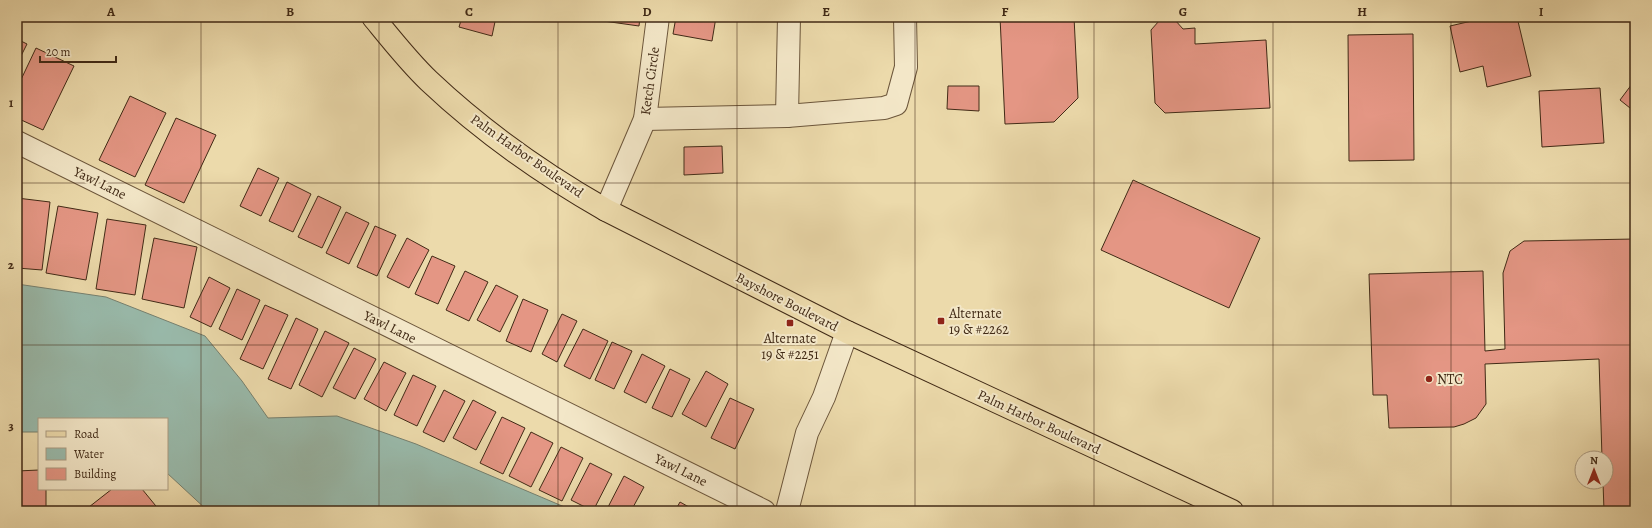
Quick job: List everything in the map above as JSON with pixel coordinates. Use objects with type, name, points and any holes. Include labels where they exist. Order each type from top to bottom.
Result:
[{"type":"main road","name":"Palm Harbor Boulevard","points":[[373,17],[428,80],[485,130],[550,177],[606,210],[728,272]]},
{"type":"main road","name":"Bayshore Boulevard","points":[[728,272],[847,332]]},
{"type":"main road","name":"Palm Harbor Boulevard","points":[[847,332],[1232,511]]},
{"type":"street","name":"Ketch Circle","points":[[606,210],[645,119],[658,17]]},
{"type":"street","points":[[787,116],[788,17]]},
{"type":"street","points":[[645,119],[787,116],[884,108],[896,104],[906,67],[904,17]]},
{"type":"street","name":"Yawl Lane","points":[[17,142],[764,511]]},
{"type":"street","points":[[787,511],[807,433],[824,397],[847,332]]},
{"type":"water","points":[[17,284],[106,297],[205,336],[242,381],[268,418],[337,416],[416,444],[574,511],[208,511],[168,474],[168,418],[38,418],[38,432],[17,432]]},
{"type":"building","points":[[462,17],[496,17],[492,36],[459,27]]},
{"type":"building","points":[[575,17],[640,17],[639,26]]},
{"type":"building","points":[[676,17],[716,17],[712,41],[673,34]]},
{"type":"building","points":[[1000,17],[1074,17],[1078,98],[1054,122],[1005,124]]},
{"type":"building","points":[[1489,17],[1517,17],[1531,76],[1487,87],[1483,66],[1460,72],[1450,26]]},
{"type":"building","points":[[1175,20],[1183,29],[1195,28],[1195,44],[1266,40],[1270,108],[1165,113],[1155,103],[1151,30],[1159,21]]},
{"type":"building","points":[[1413,34],[1414,160],[1349,161],[1348,35]]},
{"type":"building","points":[[17,39],[27,44],[17,64]]},
{"type":"building","points":[[36,48],[74,66],[43,130],[17,118],[17,88]]},
{"type":"building","points":[[1635,80],[1635,112],[1620,100]]},
{"type":"building","points":[[948,86],[979,86],[979,111],[947,109]]},
{"type":"building","points":[[1600,88],[1604,143],[1542,147],[1539,91]]},
{"type":"building","points":[[130,96],[166,113],[135,177],[99,160]]},
{"type":"building","points":[[176,118],[216,135],[184,203],[145,185]]},
{"type":"building","points":[[722,146],[723,173],[684,175],[684,147]]},
{"type":"building","points":[[258,168],[279,178],[261,216],[240,206]]},
{"type":"building","points":[[1133,180],[1260,238],[1229,308],[1101,250]]},
{"type":"building","points":[[287,182],[311,194],[293,232],[269,221]]},
{"type":"building","points":[[318,196],[341,207],[322,248],[298,237]]},
{"type":"building","points":[[17,198],[50,202],[42,270],[17,268]]},
{"type":"building","points":[[58,206],[98,213],[86,280],[46,273]]},
{"type":"building","points":[[346,212],[369,223],[349,264],[326,253]]},
{"type":"building","points":[[107,219],[146,225],[135,295],[96,289]]},
{"type":"building","points":[[375,226],[396,235],[377,276],[357,267]]},
{"type":"building","points":[[154,238],[197,247],[184,308],[142,299]]},
{"type":"building","points":[[407,238],[429,250],[409,288],[387,277]]},
{"type":"building","name":"NTC","points":[[1635,239],[1635,511],[1604,511],[1603,490],[1614,490],[1614,450],[1602,450],[1599,359],[1485,364],[1486,404],[1476,418],[1454,427],[1389,428],[1387,395],[1373,395],[1369,274],[1483,271],[1485,351],[1505,349],[1503,273],[1510,251],[1524,241]]},
{"type":"building","points":[[432,256],[455,266],[438,304],[415,294]]},
{"type":"building","points":[[465,271],[488,282],[469,321],[446,310]]},
{"type":"building","points":[[209,277],[230,288],[211,327],[190,317]]},
{"type":"building","points":[[496,285],[518,296],[500,332],[477,320]]},
{"type":"building","points":[[237,289],[260,300],[242,340],[219,329]]},
{"type":"building","points":[[523,299],[548,310],[531,352],[506,341]]},
{"type":"building","points":[[265,305],[288,315],[263,369],[240,359]]},
{"type":"building","points":[[562,314],[577,321],[557,362],[542,354]]},
{"type":"building","points":[[296,318],[318,329],[291,389],[268,379]]},
{"type":"building","points":[[583,329],[608,341],[590,379],[564,366]]},
{"type":"building","points":[[325,331],[349,343],[322,397],[299,385]]},
{"type":"building","points":[[612,342],[632,351],[614,389],[595,380]]},
{"type":"building","points":[[354,348],[376,359],[355,399],[333,388]]},
{"type":"building","points":[[642,354],[665,366],[646,403],[624,392]]},
{"type":"building","points":[[384,362],[406,373],[386,411],[364,399]]},
{"type":"building","points":[[670,369],[690,379],[672,417],[652,408]]},
{"type":"building","points":[[706,371],[728,384],[706,427],[682,414]]},
{"type":"building","points":[[413,375],[436,386],[417,426],[394,415]]},
{"type":"building","points":[[444,390],[465,401],[444,442],[423,432]]},
{"type":"building","points":[[730,398],[754,409],[735,449],[711,438]]},
{"type":"building","points":[[473,400],[496,412],[476,450],[453,438]]},
{"type":"building","points":[[502,417],[525,428],[503,474],[480,463]]},
{"type":"building","points":[[531,432],[553,443],[531,487],[509,476]]},
{"type":"building","points":[[561,447],[583,458],[562,501],[539,490]]},
{"type":"building","points":[[590,463],[612,474],[593,511],[571,500]]},
{"type":"building","points":[[38,470],[38,490],[46,490],[46,511],[17,511],[17,471]]},
{"type":"building","points":[[624,476],[644,487],[631,511],[606,511]]},
{"type":"building","points":[[111,490],[143,490],[160,511],[92,511],[89,507]]},
{"type":"building","points":[[680,502],[696,511],[675,511]]},
{"type":"place","name":"Alternate 19 & #2262","points":[[941,321]]},
{"type":"place","name":"Alternate 19 & #2251","points":[[790,323]]},
{"type":"place","name":"NTC","points":[[1429,379]]}]
